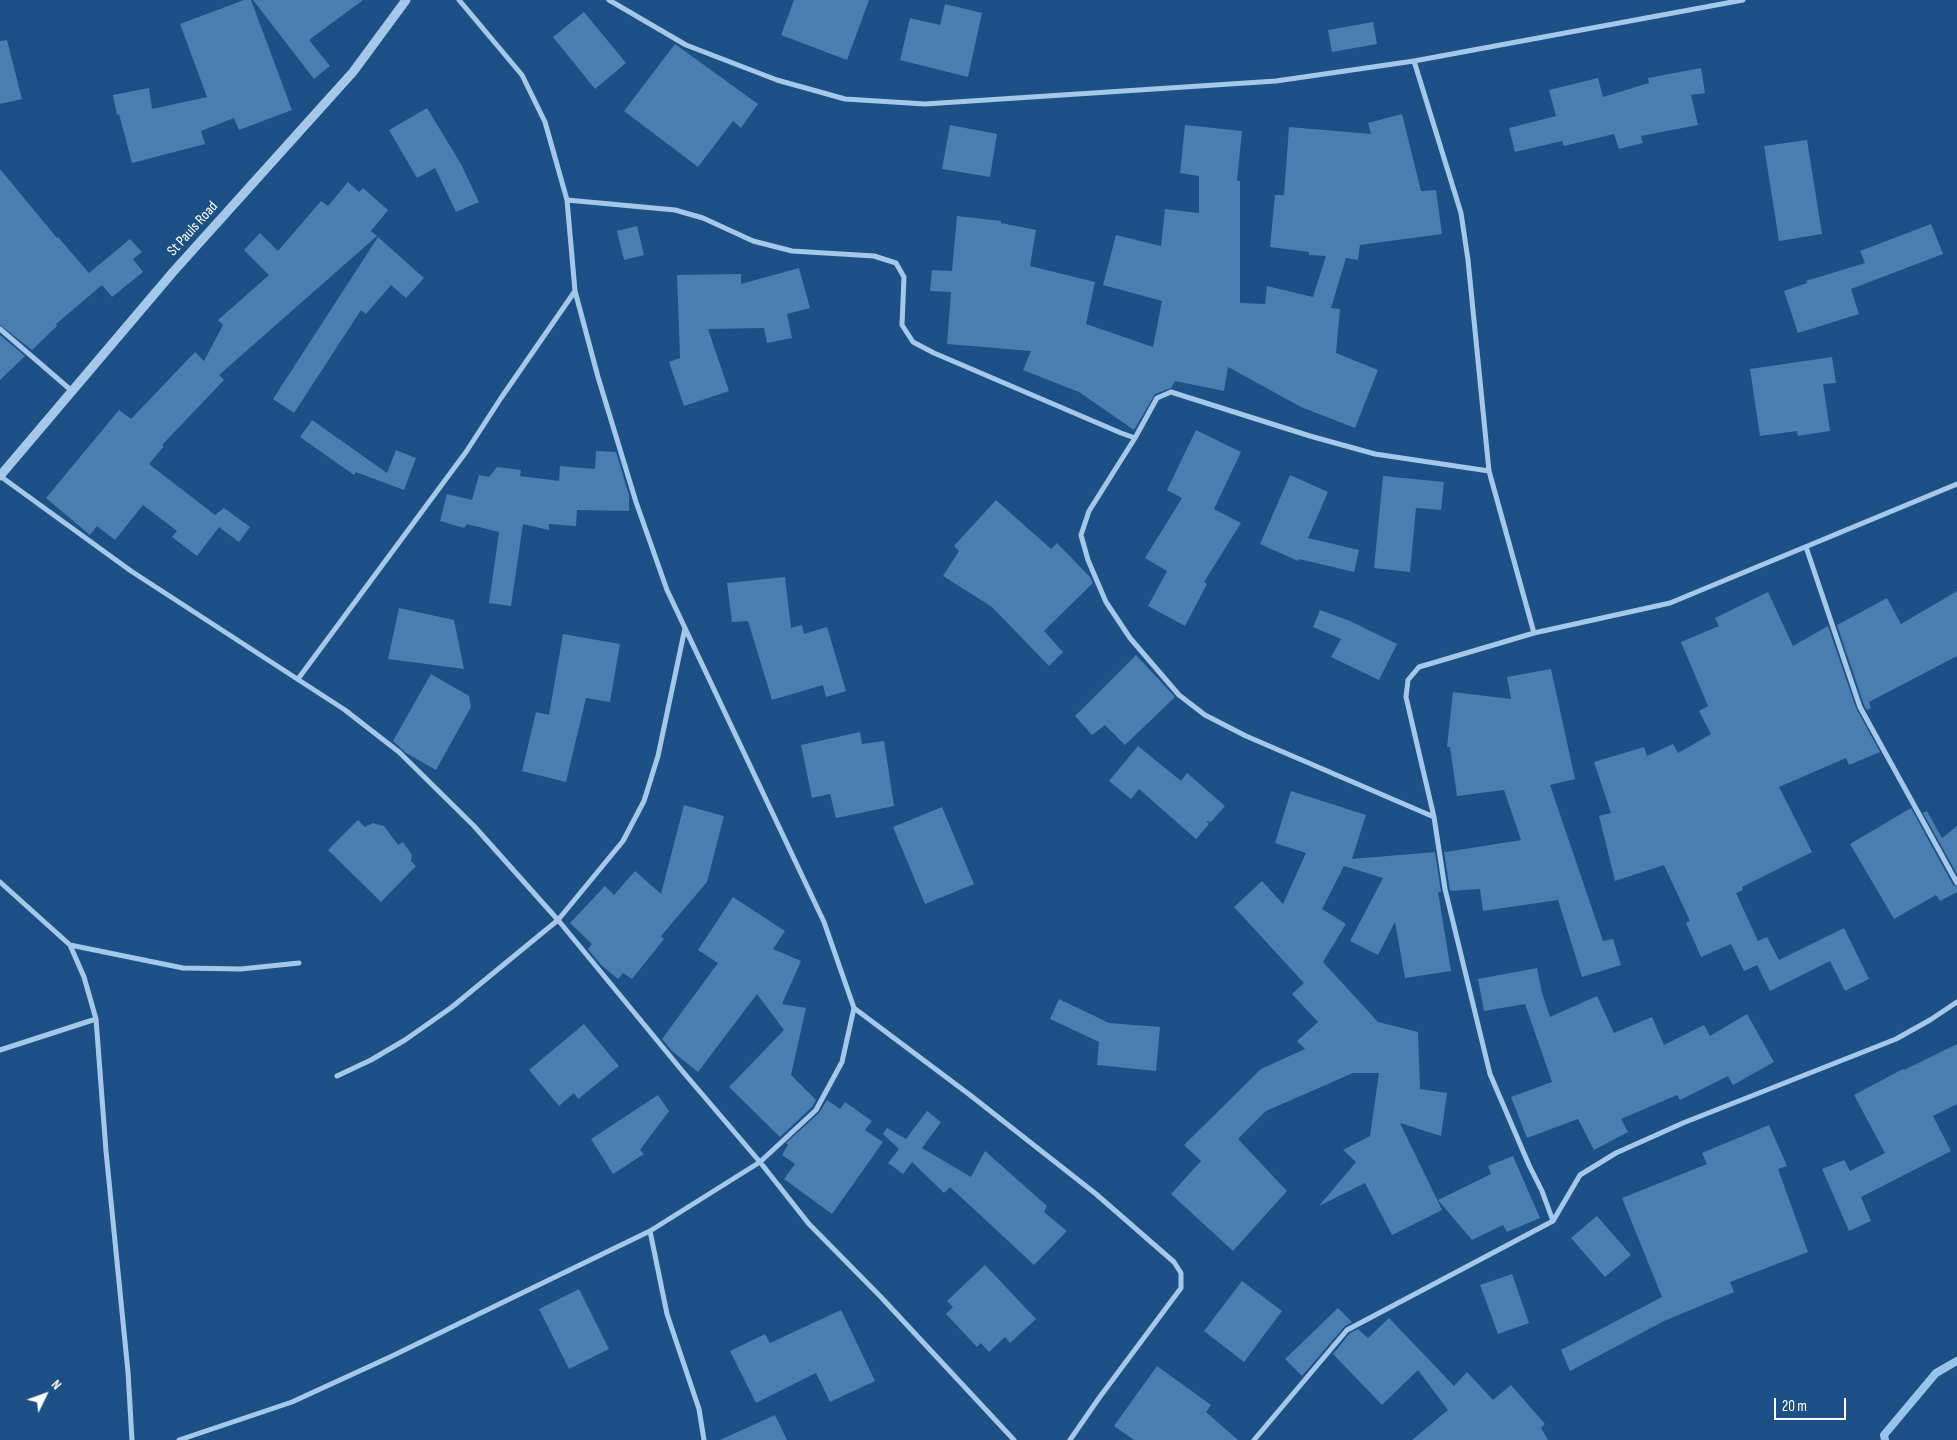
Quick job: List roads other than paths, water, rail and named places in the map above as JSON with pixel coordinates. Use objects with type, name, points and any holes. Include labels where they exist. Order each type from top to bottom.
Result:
[{"type":"street","name":"St Pauls Road","points":[[0,476],[173,272],[353,72],[406,0]]},
{"type":"street","points":[[179,1440],[292,1402],[390,1357],[650,1231],[760,1162],[816,1110],[842,1062],[854,1008],[824,922],[667,590],[636,502],[598,377],[575,292],[567,200],[545,122],[522,75],[459,0]]},
{"type":"street","points":[[609,0],[686,44],[777,80],[845,99],[925,104],[1276,81],[1414,61],[1743,0]]},
{"type":"street","points":[[1414,61],[1461,213],[1468,260],[1489,471],[1534,633]]},
{"type":"street","points":[[567,200],[675,210],[703,218],[753,241],[792,251],[874,256],[896,263],[904,277],[902,325],[913,342],[934,354],[1135,438]]},
{"type":"street","points":[[298,679],[466,452],[575,292]]},
{"type":"street","points":[[0,329],[72,391]]},
{"type":"street","points":[[1434,817],[1246,736],[1205,715],[1179,695],[1130,638],[1106,602],[1088,560],[1081,535],[1089,511],[1135,438],[1157,398],[1171,392],[1310,436],[1375,454],[1489,471]]},
{"type":"street","points":[[0,476],[131,571],[345,710],[399,752],[474,826],[558,920],[760,1162],[809,1224],[880,1296],[1014,1440]]},
{"type":"street","points":[[1553,1221],[1542,1191],[1490,1074],[1445,889],[1434,817],[1406,697],[1408,680],[1419,667],[1534,633],[1670,602],[1957,484]]},
{"type":"street","points":[[1806,547],[1860,707],[1957,883]]},
{"type":"street","points":[[337,1076],[371,1060],[405,1040],[452,1007],[558,920],[623,841],[644,801],[658,756],[685,628]]},
{"type":"street","points":[[0,882],[70,945],[84,977],[96,1019],[106,1151],[128,1372],[132,1440]]},
{"type":"street","points":[[70,945],[183,968],[241,969],[299,963]]},
{"type":"street","points":[[1254,1440],[1347,1330],[1553,1221],[1580,1176],[1616,1153],[1683,1123],[1896,1039],[1957,1002]]},
{"type":"street","points":[[854,1008],[970,1095],[1096,1194],[1174,1262],[1181,1273],[1181,1288],[1070,1440]]},
{"type":"street","points":[[0,1050],[96,1019]]},
{"type":"street","points":[[650,1231],[667,1314],[699,1409],[704,1440]]},
{"type":"waterway","points":[[1885,1440],[1884,1435],[1936,1373],[1957,1361]]}]
